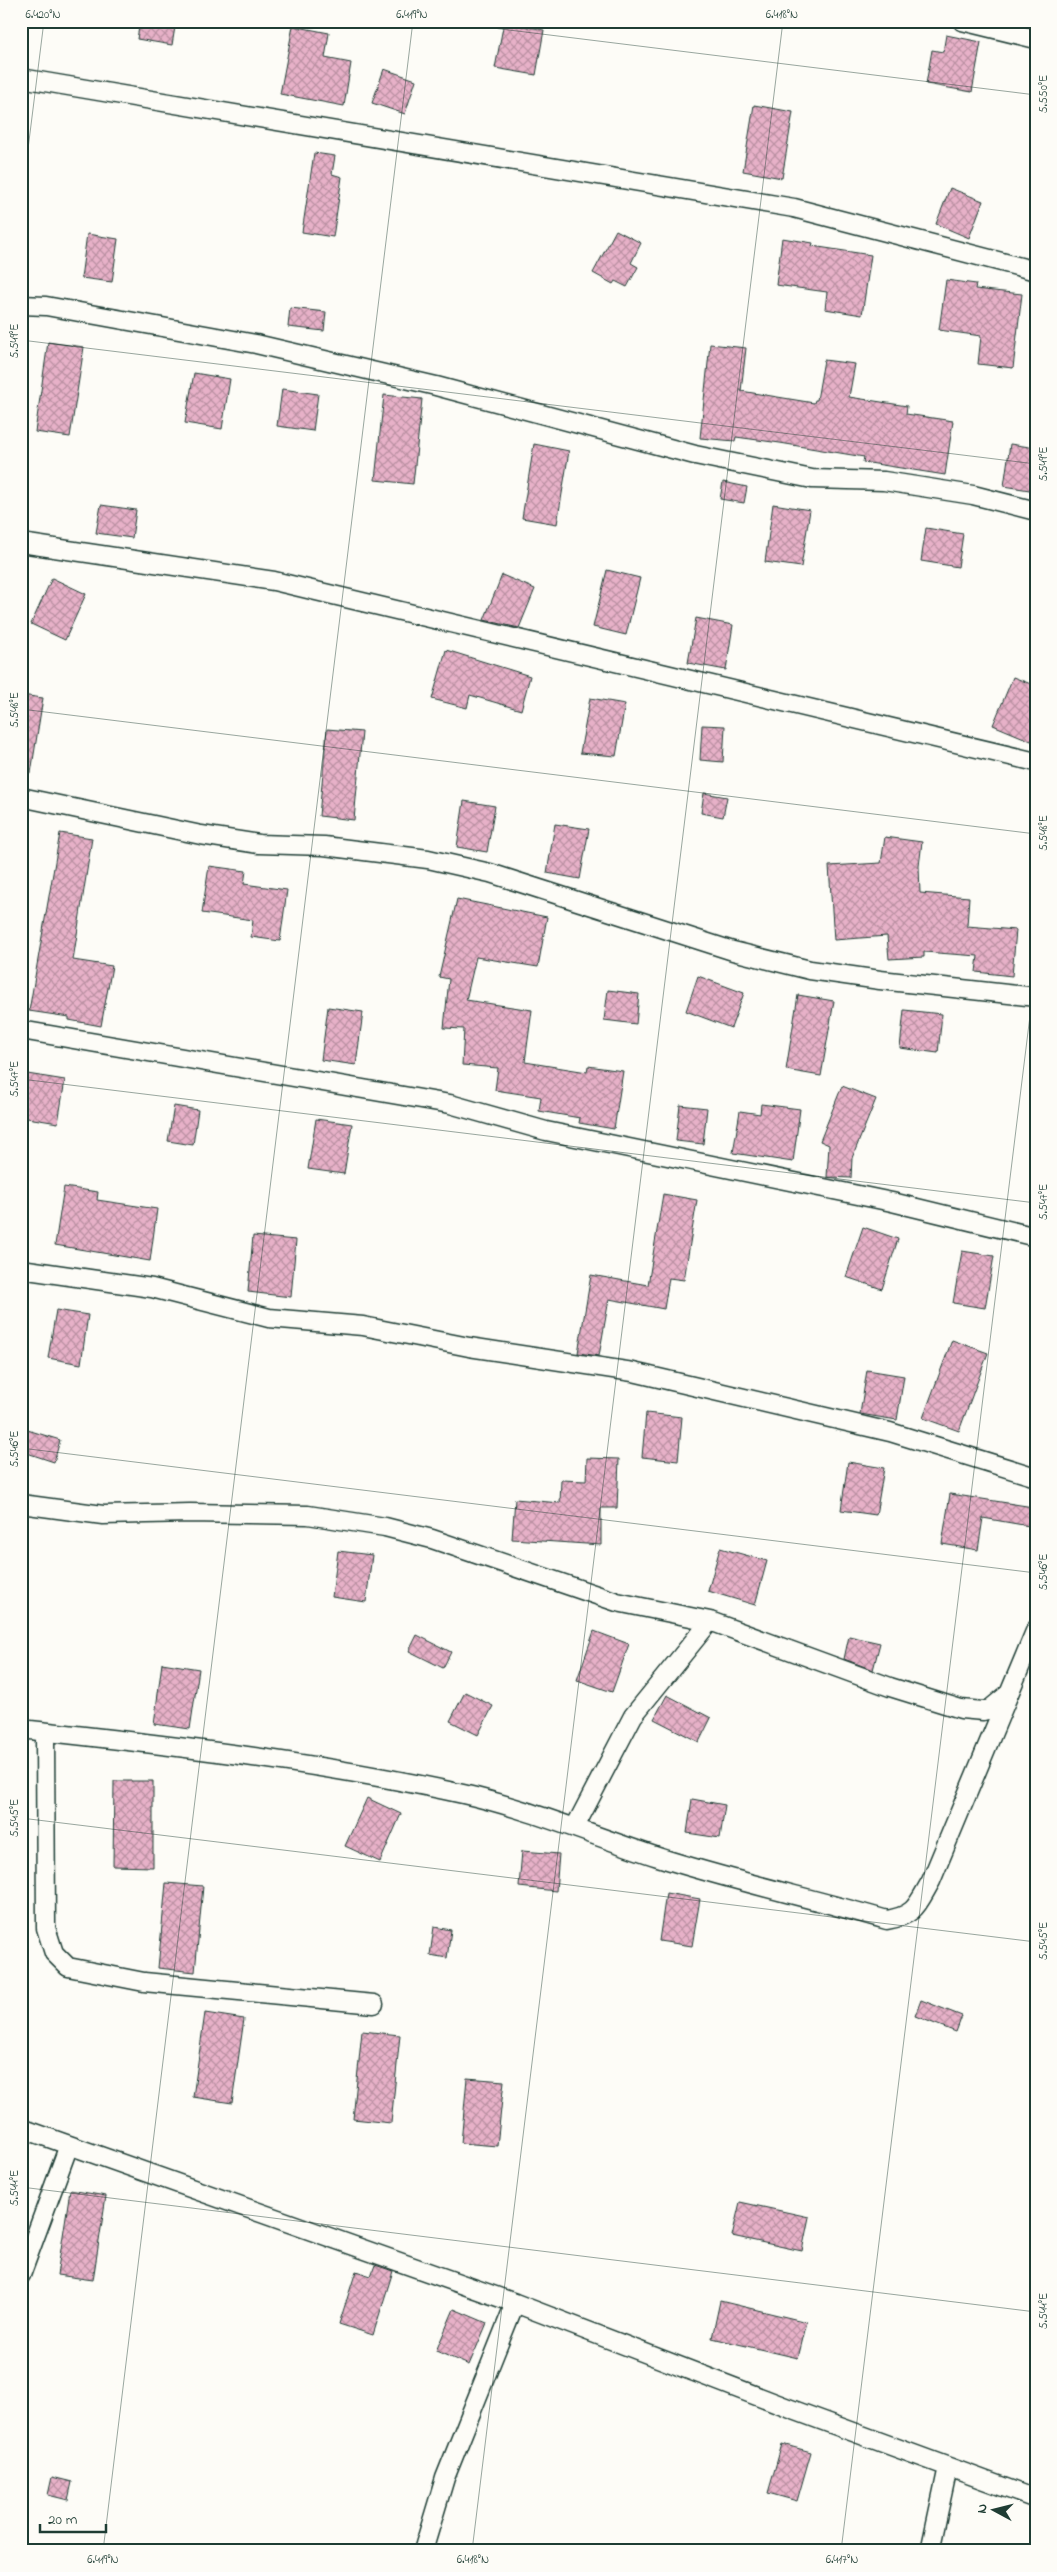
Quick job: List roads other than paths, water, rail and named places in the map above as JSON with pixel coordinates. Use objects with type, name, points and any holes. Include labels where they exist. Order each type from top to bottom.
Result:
[{"type":"street","points":[[962,21],[1036,39]]},
{"type":"street","points":[[21,78],[794,208],[1036,271]]},
{"type":"street","points":[[21,305],[46,306],[256,344],[436,386],[705,457],[812,479],[884,481],[963,494],[1036,511]]},
{"type":"street","points":[[21,543],[274,581],[1036,762]]},
{"type":"street","points":[[21,797],[201,835],[259,844],[324,846],[428,858],[490,873],[733,951],[810,970],[1036,998]]},
{"type":"street","points":[[21,1030],[450,1104],[546,1131],[892,1202],[1036,1238]]},
{"type":"street","points":[[21,1269],[152,1288],[270,1318],[363,1326],[469,1347],[633,1372],[890,1432],[1036,1477]]},
{"type":"street","points":[[21,1504],[103,1515],[308,1515],[385,1527],[432,1539],[616,1602],[710,1621],[853,1674],[961,1709],[983,1711],[990,1709],[1010,1693]]},
{"type":"street","points":[[575,1827],[633,1716],[710,1621]]},
{"type":"street","points":[[21,1729],[119,1739],[322,1767],[464,1794],[538,1814],[659,1857],[887,1920],[905,1916],[917,1906],[931,1881],[1036,1629]]},
{"type":"street","points":[[45,1732],[46,1928],[54,1953],[68,1967],[144,1982],[374,2004]]},
{"type":"street","points":[[21,2128],[515,2304],[1036,2499]]},
{"type":"street","points":[[21,2274],[69,2145]]},
{"type":"street","points":[[423,2551],[445,2478],[515,2304]]},
{"type":"street","points":[[930,2551],[948,2467]]}]
